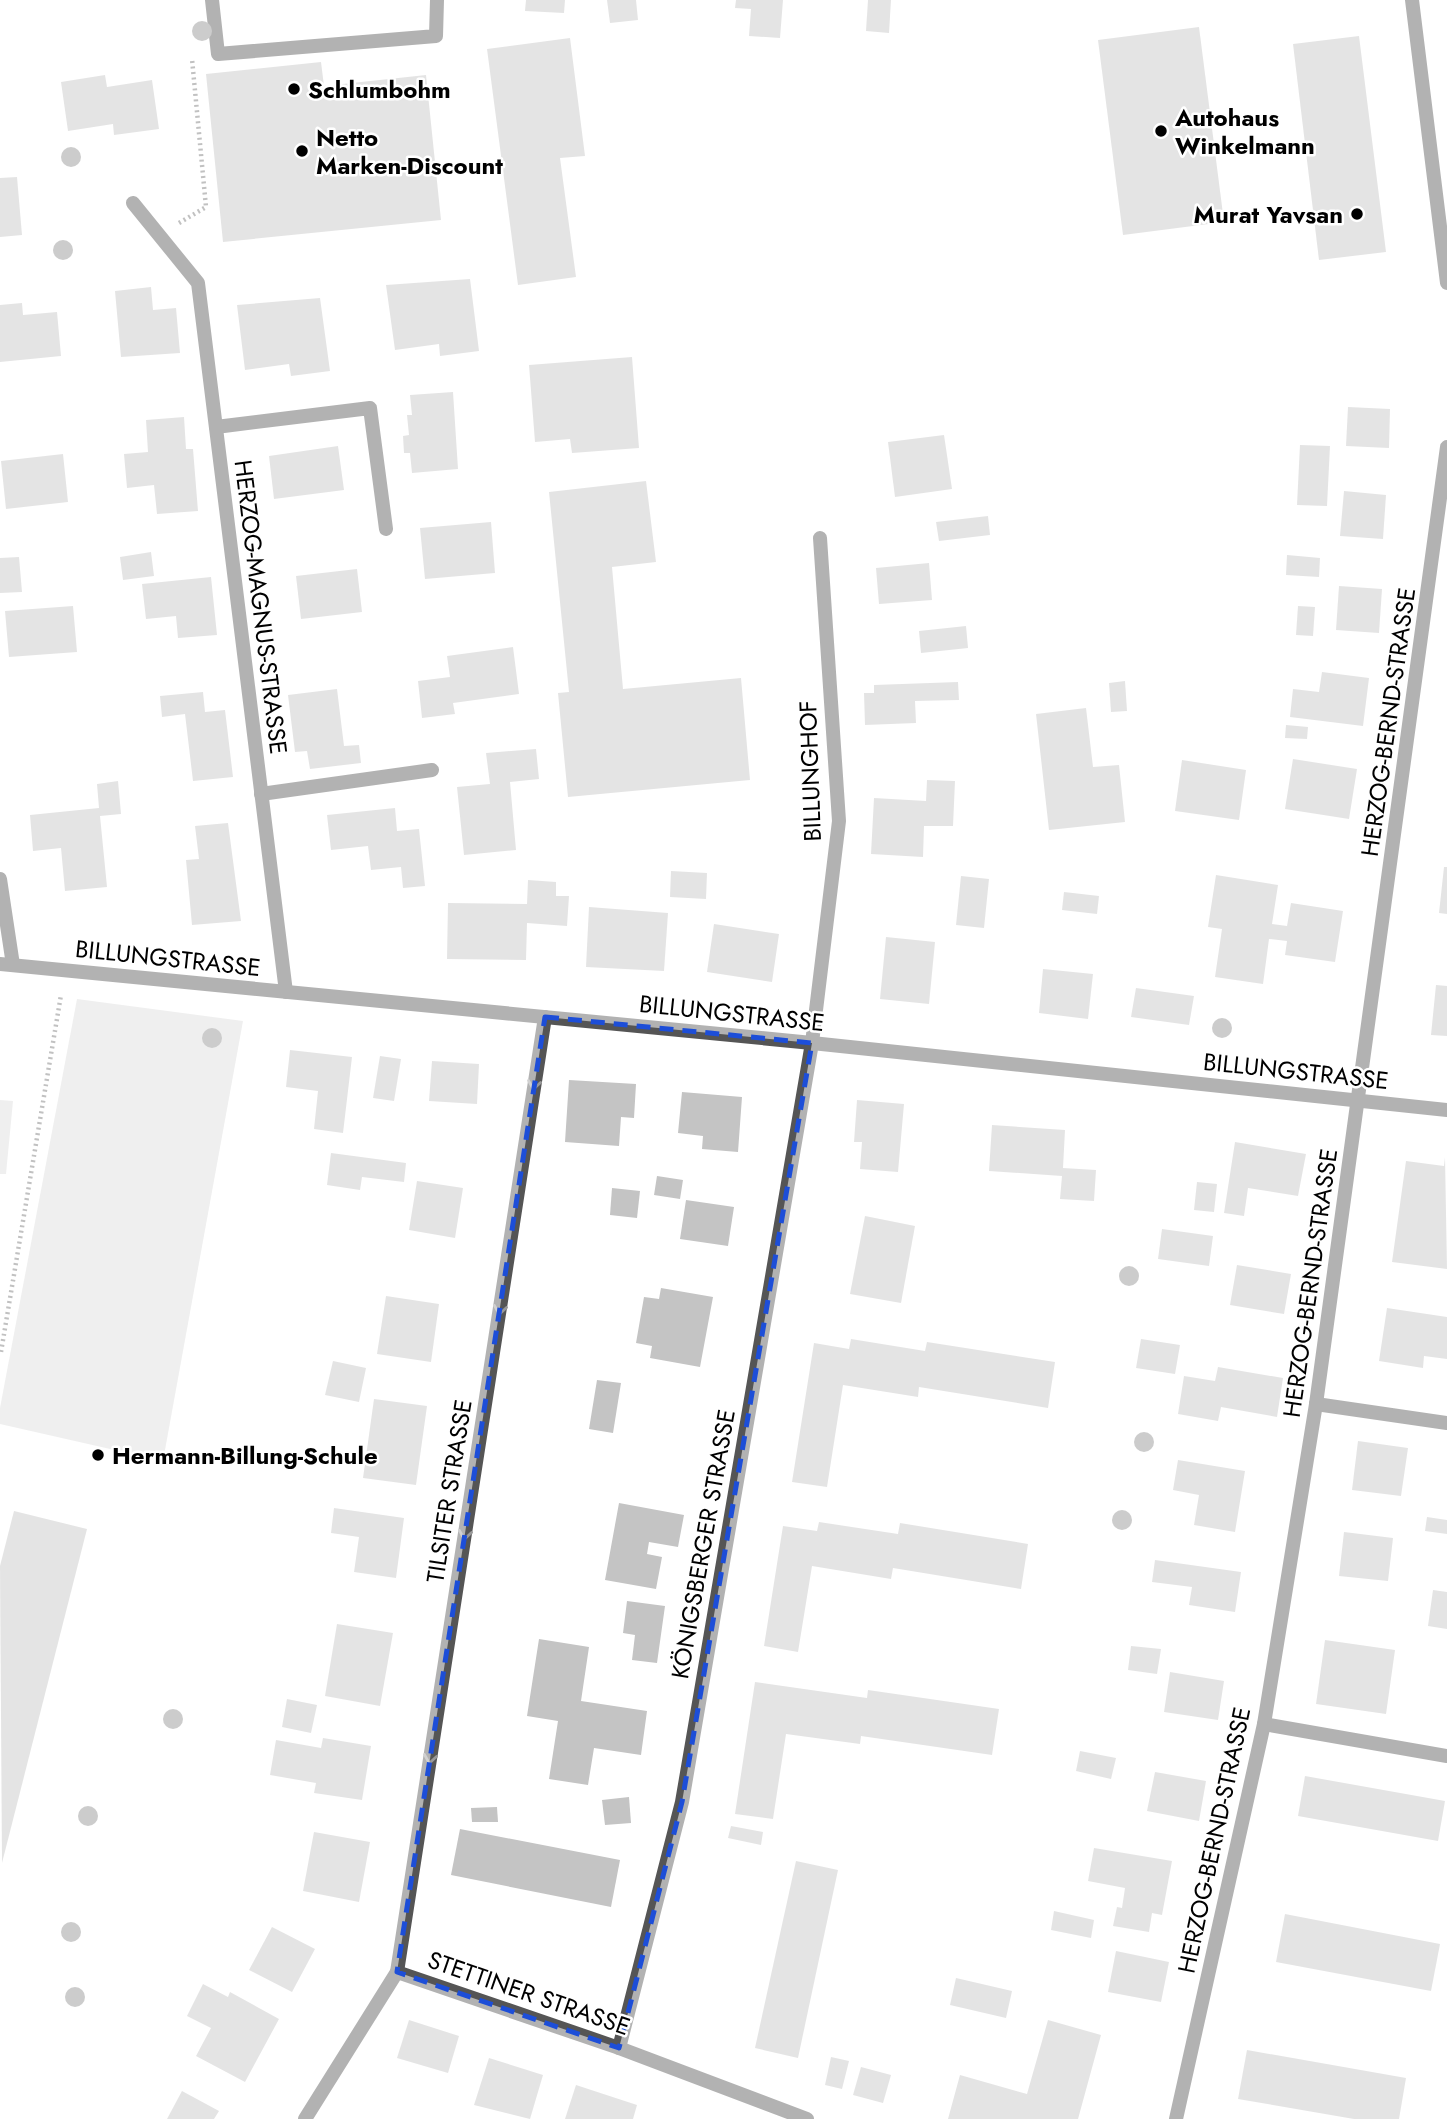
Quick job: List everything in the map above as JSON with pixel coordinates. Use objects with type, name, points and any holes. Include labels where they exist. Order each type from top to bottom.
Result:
[{"type":"street","points":[[212,0],[218,54],[436,36],[437,0]]},
{"type":"street","points":[[1412,0],[1447,283]]},
{"type":"street","name":"HERZOG-MAGNUS-STRASSE","points":[[133,203],[198,283],[286,992]]},
{"type":"street","name":"HERZOG-MAGNUS-STRASSE","points":[[216,426],[370,408],[386,529]]},
{"type":"street","name":"HERZOG-BERND-STRASSE","points":[[1176,2119],[1264,1724],[1316,1404],[1360,1101],[1447,447]]},
{"type":"street","name":"BILLUNGHOF","points":[[813,1043],[839,821],[820,538]]},
{"type":"street","name":"HERZOG-MAGNUS-STRASSE","points":[[261,794],[432,770]]},
{"type":"street","name":"BILLUNGSTRASSE","points":[[0,879],[6,965],[813,1043],[1447,1110]]},
{"type":"street","name":"TILSITER STRASSE","points":[[397,1972],[545,1017]]},
{"type":"street","name":"KÖNIGSBERGER STRASSE","points":[[619,2048],[682,1802],[813,1043]]},
{"type":"street","points":[[1316,1404],[1447,1423]]},
{"type":"street","points":[[1264,1724],[1447,1756]]},
{"type":"street","name":"STETTINER STRASSE","points":[[305,2119],[397,1972],[619,2048],[807,2119]]},
{"type":"path","points":[[159,235],[206,207],[191,57],[218,54]]},
{"type":"path","points":[[1,1352],[65,970]]},
{"type":"highlighted area","points":[[545,1017],[812,1043],[682,1802],[619,2048],[397,1972]]},
{"type":"shaded area","points":[[77,999],[243,1021],[163,1461],[0,1424],[0,1408]]},
{"type":"shaded area","points":[[0,1100],[13,1101],[6,1174],[0,1174]]},
{"type":"building","points":[[526,0],[565,0],[564,13],[525,11]]},
{"type":"building","points":[[607,0],[636,0],[638,20],[610,23]]},
{"type":"building","points":[[736,0],[783,0],[780,38],[749,36],[751,9],[735,8]]},
{"type":"building","points":[[868,0],[891,0],[889,33],[866,31]]},
{"type":"building","name":"Autohaus Winkelmann","points":[[1199,27],[1224,222],[1123,235],[1098,40]]},
{"type":"building","points":[[1359,36],[1386,252],[1319,260],[1293,44]]},
{"type":"building","points":[[570,38],[585,156],[560,158],[576,277],[518,285],[487,49]]},
{"type":"building","points":[[321,62],[324,86],[426,75],[441,220],[223,242],[206,74]]},
{"type":"building","points":[[105,75],[107,87],[152,80],[159,129],[114,135],[113,124],[68,131],[61,82]]},
{"type":"building","points":[[17,177],[22,235],[0,237],[0,178]]},
{"type":"building","points":[[470,279],[479,351],[440,356],[439,344],[395,350],[386,285]]},
{"type":"building","points":[[151,287],[153,310],[176,308],[180,353],[121,357],[115,291]]},
{"type":"building","points":[[320,298],[330,371],[291,376],[289,364],[245,370],[237,305]]},
{"type":"building","points":[[22,303],[23,315],[57,312],[61,356],[0,362],[0,305]]},
{"type":"building","points":[[632,357],[639,448],[572,453],[570,439],[535,442],[529,365]]},
{"type":"building","points":[[453,392],[458,469],[412,473],[410,453],[404,453],[403,436],[409,435],[407,415],[412,415],[410,395]]},
{"type":"building","points":[[1348,407],[1390,409],[1389,448],[1346,446]]},
{"type":"building","points":[[184,417],[186,449],[193,449],[198,511],[157,514],[154,485],[127,488],[124,454],[148,452],[146,420]]},
{"type":"building","points":[[944,435],[952,489],[895,497],[888,442]]},
{"type":"building","points":[[1300,445],[1330,446],[1327,506],[1297,505]]},
{"type":"building","points":[[338,446],[344,490],[274,499],[269,456]]},
{"type":"building","points":[[63,454],[68,502],[6,509],[1,461]]},
{"type":"building","points":[[646,481],[656,562],[612,567],[623,689],[741,678],[750,780],[568,797],[558,693],[569,692],[549,492]]},
{"type":"building","points":[[1344,491],[1386,495],[1383,539],[1340,536]]},
{"type":"building","points":[[988,516],[990,535],[939,541],[936,522]]},
{"type":"building","points":[[491,522],[495,573],[425,579],[420,528]]},
{"type":"building","points":[[151,552],[154,576],[123,580],[120,557]]},
{"type":"building","points":[[1287,555],[1320,558],[1319,577],[1286,575]]},
{"type":"building","points":[[19,557],[22,592],[0,593],[0,558]]},
{"type":"building","points":[[929,563],[932,600],[879,604],[876,568]]},
{"type":"building","points":[[357,569],[362,612],[301,619],[296,576]]},
{"type":"building","points":[[211,577],[217,635],[178,638],[176,616],[146,619],[142,584]]},
{"type":"building","points":[[1339,586],[1382,589],[1379,633],[1336,630]]},
{"type":"building","points":[[73,606],[77,652],[9,657],[5,611]]},
{"type":"building","points":[[1298,606],[1315,607],[1313,636],[1296,635]]},
{"type":"building","points":[[966,626],[968,648],[921,653],[919,631]]},
{"type":"building","points":[[513,647],[519,694],[453,703],[455,714],[422,718],[418,681],[450,677],[447,656]]},
{"type":"building","points":[[1322,672],[1369,678],[1363,726],[1290,717],[1293,689],[1319,692]]},
{"type":"building","points":[[1125,681],[1127,711],[1111,712],[1109,683]]},
{"type":"building","points":[[958,682],[959,700],[915,701],[916,723],[865,725],[864,693],[874,693],[874,685]]},
{"type":"building","points":[[337,689],[344,746],[359,745],[361,763],[310,769],[307,751],[295,752],[288,695]]},
{"type":"building","points":[[203,692],[205,712],[225,710],[233,777],[193,781],[185,714],[162,717],[160,696]]},
{"type":"building","points":[[1086,708],[1093,767],[1119,765],[1125,822],[1049,830],[1036,714]]},
{"type":"building","points":[[1286,725],[1308,727],[1307,739],[1285,738]]},
{"type":"building","points":[[536,749],[539,779],[510,782],[516,850],[464,855],[457,787],[490,784],[486,753]]},
{"type":"building","points":[[1293,759],[1357,769],[1349,819],[1285,809]]},
{"type":"building","points":[[1182,760],[1246,770],[1239,820],[1175,811]]},
{"type":"building","points":[[927,780],[955,781],[953,826],[924,826],[923,857],[871,854],[874,798],[926,801]]},
{"type":"building","points":[[118,781],[121,814],[100,816],[107,887],[65,891],[61,848],[33,851],[30,815],[99,808],[97,784]]},
{"type":"building","points":[[395,808],[397,831],[419,829],[425,886],[403,888],[401,867],[371,870],[368,846],[331,850],[327,815]]},
{"type":"building","points":[[228,823],[241,921],[192,925],[186,860],[199,859],[195,826]]},
{"type":"building","points":[[1444,867],[1447,867],[1447,914],[1439,913]]},
{"type":"building","points":[[671,871],[707,873],[706,899],[670,897]]},
{"type":"building","points":[[1216,875],[1278,885],[1272,924],[1287,926],[1291,903],[1343,911],[1335,962],[1285,955],[1287,941],[1269,939],[1263,984],[1215,977],[1222,929],[1208,927]]},
{"type":"building","points":[[961,876],[989,879],[984,928],[956,925]]},
{"type":"building","points":[[528,880],[556,882],[556,896],[569,896],[567,926],[527,923],[526,960],[447,959],[448,903],[527,904]]},
{"type":"building","points":[[1064,892],[1099,896],[1097,914],[1062,910]]},
{"type":"building","points":[[589,907],[668,913],[664,971],[586,967]]},
{"type":"building","points":[[714,924],[779,934],[772,982],[707,972]]},
{"type":"building","points":[[886,937],[935,942],[929,1004],[880,999]]},
{"type":"building","points":[[1043,969],[1093,974],[1088,1019],[1039,1013]]},
{"type":"building","points":[[1436,985],[1447,986],[1447,1036],[1431,1035]]},
{"type":"building","points":[[1136,988],[1194,996],[1189,1025],[1131,1017]]},
{"type":"building","points":[[290,1050],[352,1057],[343,1133],[314,1129],[318,1091],[286,1087]]},
{"type":"building","points":[[380,1056],[401,1059],[394,1101],[373,1098]]},
{"type":"building","points":[[432,1061],[479,1064],[477,1104],[429,1101]]},
{"type":"building","points":[[569,1080],[636,1084],[634,1118],[621,1117],[619,1146],[565,1142]]},
{"type":"building","points":[[682,1092],[742,1097],[738,1152],[702,1149],[703,1136],[678,1133]]},
{"type":"building","points":[[857,1100],[904,1104],[898,1172],[860,1169],[862,1142],[854,1142]]},
{"type":"building","points":[[992,1125],[1065,1130],[1063,1168],[1096,1170],[1094,1201],[1060,1199],[1062,1176],[989,1171]]},
{"type":"building","points":[[1235,1142],[1306,1154],[1298,1196],[1248,1188],[1244,1216],[1224,1213]]},
{"type":"building","points":[[331,1153],[406,1163],[404,1182],[362,1177],[360,1190],[327,1185]]},
{"type":"building","points":[[1445,1157],[1447,1269],[1392,1262],[1406,1161],[1444,1166]]},
{"type":"building","points":[[657,1176],[683,1180],[680,1199],[654,1195]]},
{"type":"building","points":[[417,1181],[463,1188],[455,1238],[409,1230]]},
{"type":"building","points":[[1197,1182],[1217,1184],[1214,1212],[1194,1210]]},
{"type":"building","points":[[612,1188],[640,1191],[637,1218],[610,1215]]},
{"type":"building","points":[[686,1200],[734,1207],[728,1246],[680,1239]]},
{"type":"building","points":[[865,1216],[915,1226],[901,1303],[850,1294]]},
{"type":"building","points":[[1162,1229],[1213,1236],[1209,1266],[1158,1259]]},
{"type":"building","points":[[1237,1265],[1291,1274],[1284,1314],[1230,1305]]},
{"type":"building","points":[[661,1288],[713,1297],[700,1367],[650,1358],[652,1346],[636,1343],[644,1297],[659,1299]]},
{"type":"building","points":[[386,1296],[439,1304],[431,1362],[377,1354]]},
{"type":"building","points":[[1387,1308],[1447,1317],[1447,1359],[1424,1356],[1423,1368],[1379,1361]]},
{"type":"building","points":[[851,1339],[925,1351],[927,1342],[1055,1362],[1048,1408],[919,1387],[918,1397],[843,1385],[827,1487],[792,1482],[814,1343],[849,1349]]},
{"type":"building","points":[[1141,1339],[1180,1345],[1175,1374],[1136,1368]]},
{"type":"building","points":[[333,1361],[366,1368],[359,1402],[325,1395]]},
{"type":"building","points":[[1218,1367],[1283,1378],[1277,1417],[1221,1407],[1218,1421],[1178,1414],[1184,1376],[1215,1381]]},
{"type":"building","points":[[597,1380],[621,1383],[613,1433],[589,1429]]},
{"type":"building","points":[[374,1399],[427,1406],[416,1485],[363,1478]]},
{"type":"building","points":[[1358,1441],[1408,1448],[1401,1496],[1352,1490]]},
{"type":"building","points":[[1178,1460],[1245,1471],[1235,1532],[1194,1525],[1199,1495],[1173,1490]]},
{"type":"building","points":[[619,1503],[684,1515],[678,1547],[649,1542],[647,1554],[662,1557],[656,1589],[605,1580]]},
{"type":"building","points":[[334,1508],[404,1518],[396,1578],[354,1572],[359,1537],[331,1533]]},
{"type":"building","points":[[14,1511],[87,1529],[2,1863],[0,1566]]},
{"type":"building","points":[[1427,1517],[1447,1520],[1447,1534],[1425,1531]]},
{"type":"building","points":[[819,1522],[898,1534],[900,1523],[1028,1544],[1021,1589],[893,1568],[891,1579],[812,1566],[798,1652],[764,1646],[783,1526],[817,1531]]},
{"type":"building","points":[[1344,1532],[1393,1538],[1388,1581],[1339,1576]]},
{"type":"building","points":[[1155,1560],[1241,1572],[1235,1612],[1189,1605],[1192,1587],[1152,1582]]},
{"type":"building","points":[[1433,1590],[1447,1592],[1447,1629],[1428,1626]]},
{"type":"building","points":[[627,1601],[665,1606],[657,1663],[632,1660],[635,1635],[623,1633]]},
{"type":"building","points":[[337,1624],[393,1633],[380,1706],[325,1696]]},
{"type":"building","points":[[539,1639],[589,1647],[581,1701],[647,1711],[641,1755],[594,1748],[588,1785],[549,1779],[558,1721],[527,1716]]},
{"type":"building","points":[[1325,1640],[1395,1650],[1386,1714],[1316,1704]]},
{"type":"building","points":[[1131,1646],[1161,1649],[1157,1674],[1128,1670]]},
{"type":"building","points":[[1170,1672],[1224,1681],[1218,1720],[1164,1712]]},
{"type":"building","points":[[755,1682],[867,1698],[868,1690],[999,1709],[992,1755],[861,1736],[860,1744],[786,1734],[773,1819],[735,1814]]},
{"type":"building","points":[[287,1699],[317,1705],[311,1733],[282,1727]]},
{"type":"building","points":[[323,1738],[371,1746],[362,1800],[314,1793],[316,1783],[270,1775],[276,1740],[321,1748]]},
{"type":"building","points":[[1080,1751],[1116,1758],[1111,1779],[1076,1771]]},
{"type":"building","points":[[1155,1772],[1206,1781],[1199,1821],[1147,1811]]},
{"type":"building","points":[[1305,1776],[1445,1801],[1438,1841],[1298,1816]]},
{"type":"building","points":[[629,1797],[631,1823],[605,1825],[602,1800]]},
{"type":"building","points":[[497,1807],[498,1822],[472,1822],[471,1808]]},
{"type":"building","points":[[731,1826],[763,1832],[761,1845],[728,1838]]},
{"type":"building","points":[[460,1829],[620,1860],[611,1907],[451,1875]]},
{"type":"building","points":[[314,1832],[370,1842],[359,1902],[303,1891]]},
{"type":"building","points":[[1094,1848],[1172,1861],[1162,1915],[1152,1913],[1149,1932],[1113,1926],[1117,1907],[1122,1908],[1125,1888],[1088,1881]]},
{"type":"building","points":[[796,1861],[838,1870],[798,2058],[755,2048]]},
{"type":"building","points":[[1054,1911],[1094,1920],[1091,1938],[1051,1930]]},
{"type":"building","points":[[1285,1914],[1440,1944],[1431,1991],[1276,1962]]},
{"type":"building","points":[[272,1927],[315,1949],[292,1992],[249,1970]]},
{"type":"building","points":[[1116,1951],[1169,1962],[1161,2002],[1108,1992]]},
{"type":"building","points":[[956,1978],[1012,1991],[1006,2018],[950,2005]]},
{"type":"building","points":[[203,1984],[228,1997],[230,1992],[279,2019],[245,2082],[196,2056],[211,2028],[187,2016]]},
{"type":"building","points":[[409,2020],[459,2036],[448,2073],[397,2058]]},
{"type":"building","points":[[1048,2020],[1101,2035],[1078,2119],[948,2119],[960,2075],[1027,2094]]},
{"type":"building","points":[[1247,2050],[1406,2078],[1399,2119],[1354,2119],[1238,2099]]},
{"type":"building","points":[[831,2057],[849,2061],[842,2089],[825,2085]]},
{"type":"building","points":[[489,2058],[543,2075],[530,2119],[474,2105]]},
{"type":"building","points":[[861,2067],[891,2075],[883,2103],[853,2095]]},
{"type":"building","points":[[576,2085],[637,2105],[633,2119],[565,2119]]},
{"type":"building","points":[[182,2091],[219,2111],[214,2119],[167,2119]]},
{"type":"place","name":"Schlumbohm","points":[[294,89]]},
{"type":"place","name":"Autohaus Winkelmann","points":[[1161,131]]},
{"type":"place","name":"Netto Marken-Discount","points":[[302,151]]},
{"type":"place","name":"Murat Yavsan","points":[[1357,214]]},
{"type":"place","name":"Hermann-Billung-Schule","points":[[98,1455]]}]
